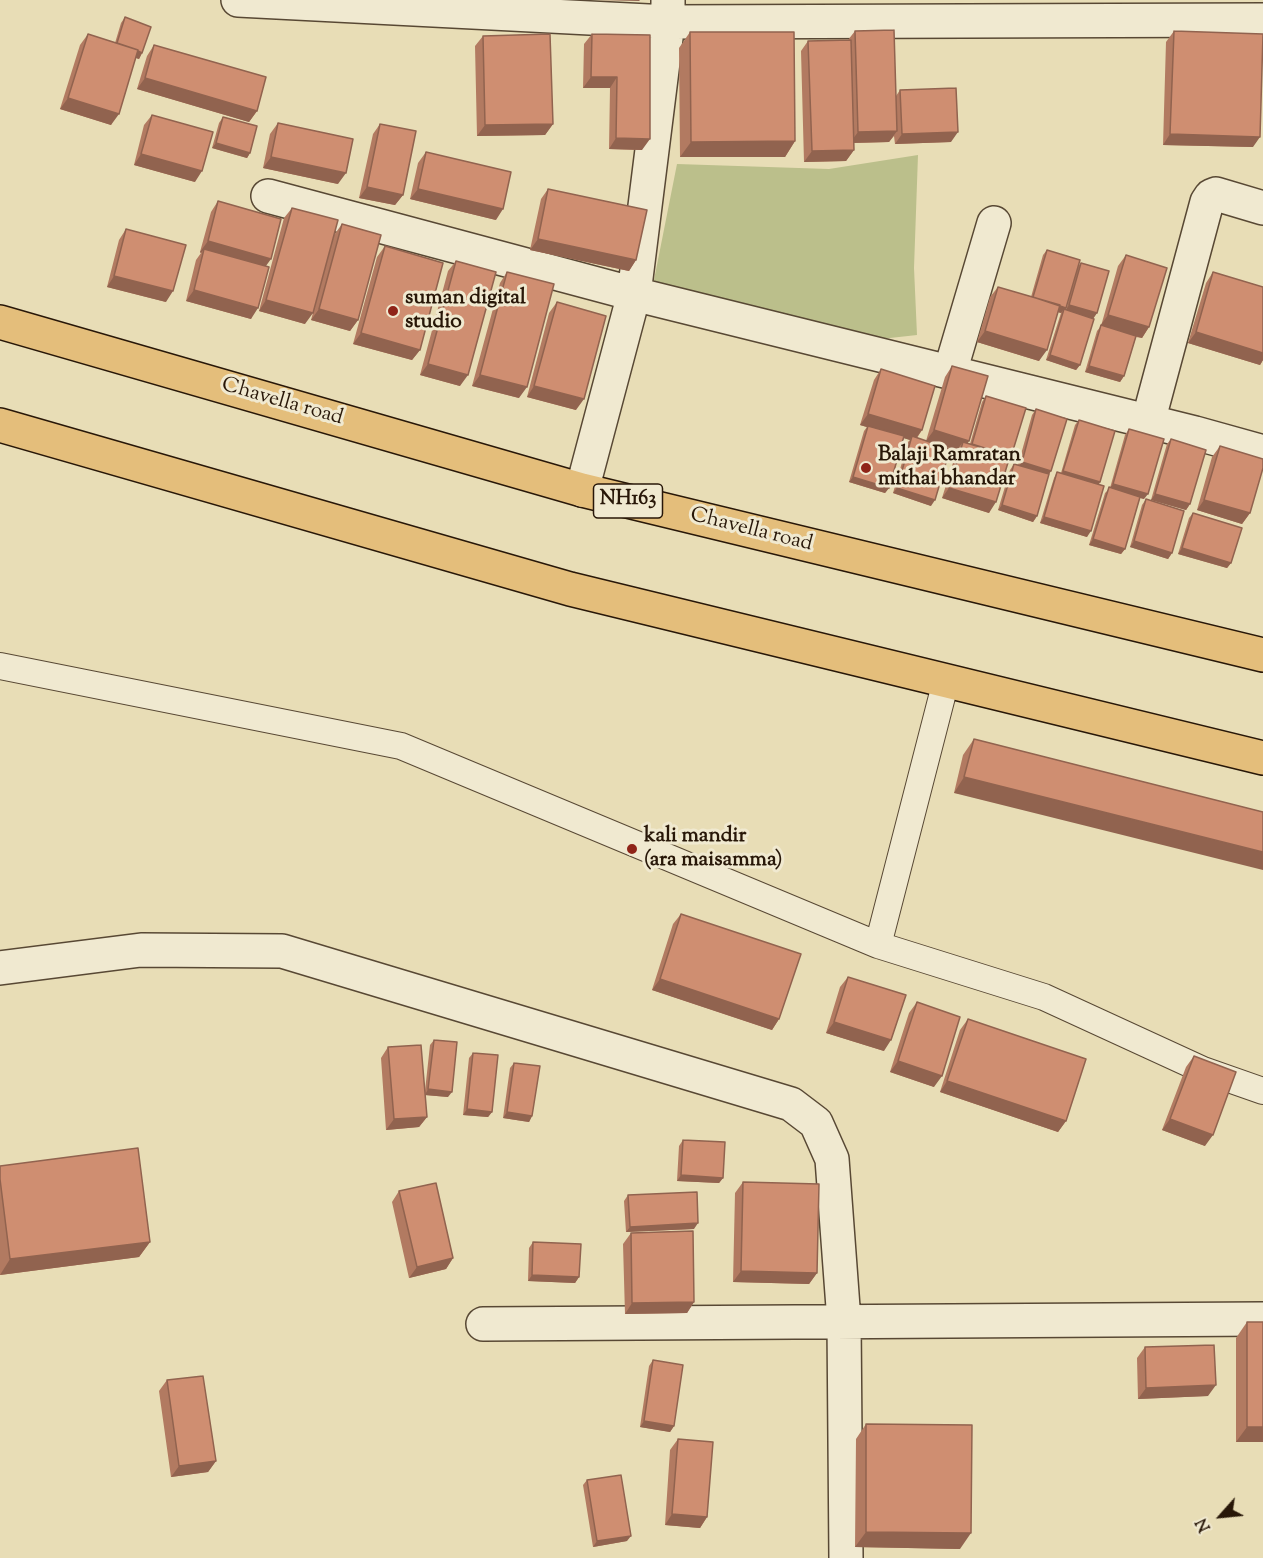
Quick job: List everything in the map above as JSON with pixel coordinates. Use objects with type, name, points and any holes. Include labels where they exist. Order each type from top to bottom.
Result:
[{"type":"highway","name":"Chavella road","points":[[0,322],[582,490],[1263,655]]},
{"type":"highway","points":[[0,425],[570,589],[1263,758]]},
{"type":"street","points":[[238,0],[668,11],[1263,20]]},
{"type":"street","points":[[582,490],[634,294],[668,11]]},
{"type":"street","points":[[1148,422],[1207,202],[1211,196],[1216,194],[1263,208]]},
{"type":"street","points":[[268,196],[634,294],[1263,452]]},
{"type":"street","points":[[950,372],[994,224]]},
{"type":"street","points":[[0,968],[141,950],[282,951],[791,1104],[816,1123],[832,1159],[844,1321],[846,1558]]},
{"type":"street","points":[[483,1324],[1263,1319]]},
{"type":"lane","points":[[0,666],[401,746],[878,945],[1044,997],[1203,1070],[1263,1091]]},
{"type":"lane","points":[[878,945],[946,681]]},
{"type":"green space","points":[[918,155],[914,268],[917,335],[881,339],[653,285],[677,164],[829,169]]},
{"type":"building","points":[[125,17],[151,27],[142,53],[117,43]]},
{"type":"building","points":[[894,30],[897,131],[858,132],[855,31]]},
{"type":"building","points":[[1174,31],[1263,34],[1260,137],[1170,134]]},
{"type":"building","points":[[690,32],[794,32],[795,141],[691,142]]},
{"type":"building","points":[[88,34],[138,50],[119,114],[68,98]]},
{"type":"building","points":[[550,34],[553,124],[485,125],[483,36]]},
{"type":"building","points":[[592,34],[650,35],[650,139],[616,138],[617,77],[591,77]]},
{"type":"building","points":[[851,40],[854,150],[812,151],[808,41]]},
{"type":"building","points":[[154,45],[266,77],[257,111],[145,78]]},
{"type":"building","points":[[956,88],[958,132],[902,134],[900,90]]},
{"type":"building","points":[[152,115],[213,132],[202,171],[141,154]]},
{"type":"building","points":[[223,117],[257,126],[250,153],[216,143]]},
{"type":"building","points":[[278,123],[353,139],[346,173],[271,157]]},
{"type":"building","points":[[380,124],[416,131],[403,195],[367,187]]},
{"type":"building","points":[[426,152],[511,172],[503,209],[418,189]]},
{"type":"building","points":[[548,189],[647,210],[636,260],[538,239]]},
{"type":"building","points":[[218,201],[281,219],[271,259],[208,241]]},
{"type":"building","points":[[292,208],[338,220],[313,313],[266,300]]},
{"type":"building","points":[[342,224],[381,235],[358,320],[319,309]]},
{"type":"building","points":[[126,229],[186,245],[173,291],[114,276]]},
{"type":"building","points":[[385,246],[443,263],[420,350],[361,333]]},
{"type":"building","points":[[204,249],[269,267],[258,308],[194,290]]},
{"type":"building","points":[[1047,250],[1080,260],[1066,308],[1033,297]]},
{"type":"building","points":[[1126,255],[1167,268],[1149,327],[1108,315]]},
{"type":"building","points":[[456,261],[496,272],[468,375],[428,364]]},
{"type":"building","points":[[1081,263],[1109,271],[1097,313],[1069,305]]},
{"type":"building","points":[[507,272],[554,284],[527,387],[480,375]]},
{"type":"building","points":[[1213,272],[1263,287],[1263,353],[1196,332]]},
{"type":"building","points":[[998,287],[1060,305],[1047,350],[985,331]]},
{"type":"building","points":[[557,302],[606,316],[584,399],[534,386]]},
{"type":"building","points":[[1064,309],[1094,319],[1080,365],[1050,355]]},
{"type":"building","points":[[1101,325],[1136,336],[1124,376],[1089,366]]},
{"type":"building","points":[[952,366],[988,376],[969,441],[934,430]]},
{"type":"building","points":[[881,369],[935,386],[922,430],[868,414]]},
{"type":"building","points":[[986,396],[1026,408],[1010,460],[1010,456],[972,444]]},
{"type":"building","points":[[1036,409],[1067,419],[1051,471],[1022,462]]},
{"type":"building","points":[[1079,420],[1115,431],[1100,482],[1063,471]]},
{"type":"building","points":[[868,426],[904,436],[889,488],[853,477]]},
{"type":"building","points":[[1129,429],[1164,439],[1148,494],[1113,484]]},
{"type":"building","points":[[912,436],[950,449],[935,500],[897,488]]},
{"type":"building","points":[[1171,439],[1206,450],[1190,504],[1155,494]]},
{"type":"building","points":[[963,442],[1010,456],[996,502],[949,488]]},
{"type":"building","points":[[1220,446],[1263,459],[1263,468],[1250,513],[1204,500]]},
{"type":"building","points":[[1014,464],[1049,474],[1037,516],[1002,505]]},
{"type":"building","points":[[1057,472],[1104,486],[1091,531],[1044,517]]},
{"type":"building","points":[[1109,487],[1140,497],[1125,549],[1093,539]]},
{"type":"building","points":[[1146,499],[1184,511],[1172,553],[1134,541]]},
{"type":"building","points":[[1193,513],[1242,528],[1231,563],[1182,548]]},
{"type":"building","points":[[974,739],[1263,812],[1263,852],[964,777]]},
{"type":"building","points":[[681,914],[801,954],[779,1019],[660,979]]},
{"type":"building","points":[[848,977],[906,995],[891,1040],[834,1022]]},
{"type":"building","points":[[917,1002],[960,1017],[942,1076],[898,1061]]},
{"type":"building","points":[[968,1019],[1086,1059],[1066,1121],[947,1081]]},
{"type":"building","points":[[434,1040],[457,1042],[452,1092],[428,1089]]},
{"type":"building","points":[[421,1045],[427,1117],[394,1119],[388,1047]]},
{"type":"building","points":[[473,1053],[498,1055],[492,1112],[467,1109]]},
{"type":"building","points":[[1194,1056],[1236,1072],[1213,1135],[1170,1119]]},
{"type":"building","points":[[514,1063],[540,1066],[532,1116],[507,1112]]},
{"type":"building","points":[[683,1140],[725,1142],[723,1178],[681,1175]]},
{"type":"building","points":[[138,1148],[150,1242],[10,1259],[0,1166]]},
{"type":"building","points":[[743,1182],[819,1184],[817,1273],[741,1271]]},
{"type":"building","points":[[436,1183],[453,1258],[417,1267],[399,1191]]},
{"type":"building","points":[[697,1192],[698,1223],[630,1227],[628,1195]]},
{"type":"building","points":[[693,1231],[694,1302],[632,1303],[631,1233]]},
{"type":"building","points":[[533,1242],[581,1244],[579,1277],[532,1275]]},
{"type":"building","points":[[1247,1322],[1263,1322],[1263,1427],[1247,1427]]},
{"type":"building","points":[[1214,1345],[1216,1385],[1146,1388],[1145,1347]]},
{"type":"building","points":[[653,1360],[683,1365],[674,1426],[644,1421]]},
{"type":"building","points":[[203,1376],[216,1461],[179,1466],[167,1380]]},
{"type":"building","points":[[866,1424],[972,1425],[971,1533],[866,1532]]},
{"type":"building","points":[[678,1439],[713,1442],[707,1517],[672,1514]]},
{"type":"building","points":[[621,1475],[631,1536],[597,1541],[587,1480]]},
{"type":"place","name":"suman digital studio","points":[[393,311]]},
{"type":"place","name":"Balaji Ramratan mithai bhandar","points":[[866,468]]},
{"type":"place","name":"kali mandir (ara maisamma)","points":[[632,849]]}]
